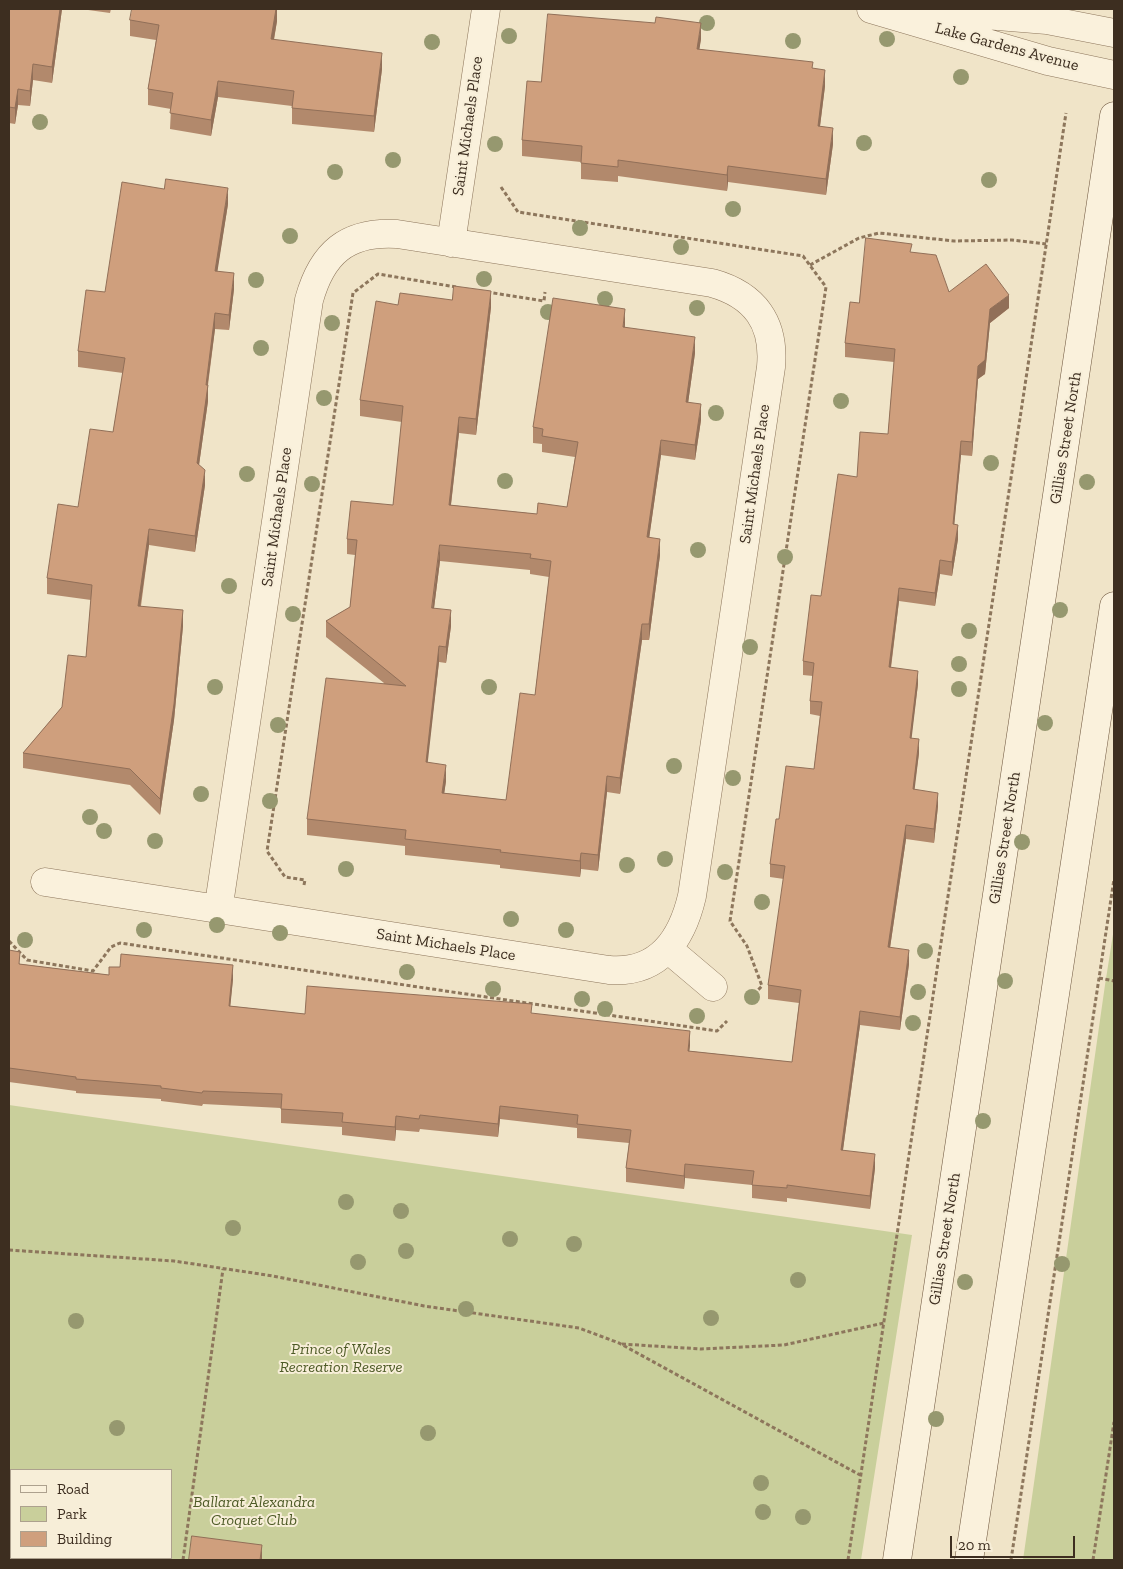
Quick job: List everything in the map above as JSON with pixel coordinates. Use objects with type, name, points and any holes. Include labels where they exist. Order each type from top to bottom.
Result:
[{"type":"street","name":"Saint Michaels Place","points":[[451,243],[486,9]]},
{"type":"street","name":"Lake Gardens Avenue","points":[[871,9],[1048,61],[1114,75]]},
{"type":"street","name":"Lake Gardens Avenue","points":[[902,9],[1016,16],[1114,33]]},
{"type":"street","name":"Gillies Street North","points":[[897,1560],[1114,116]]},
{"type":"street","name":"Saint Michaels Place","points":[[45,882],[218,910],[299,923],[609,970],[628,970],[642,966],[668,948],[674,942],[686,920],[692,896],[771,367],[771,344],[764,322],[753,305],[738,292],[722,286],[388,234],[376,234],[354,239],[337,248],[330,256],[315,281],[309,300],[218,910]]},
{"type":"street","points":[[969,1560],[1114,606]]},
{"type":"street","points":[[668,948],[713,987]]},
{"type":"path","points":[[848,1560],[1066,113]]},
{"type":"path","points":[[501,187],[518,212],[802,256],[826,287],[730,921],[748,946],[762,986],[743,1005]]},
{"type":"path","points":[[485,291],[544,301],[555,218]]},
{"type":"path","points":[[810,265],[859,238],[879,233],[944,240],[1012,240],[1046,244]]},
{"type":"path","points":[[299,923],[305,880],[285,877],[267,851],[353,293],[378,274],[466,288]]},
{"type":"path","points":[[1011,1560],[1114,878]]},
{"type":"path","points":[[9,941],[27,960],[93,971],[111,947],[120,943],[717,1031],[730,1018]]},
{"type":"path","points":[[1099,978],[1114,981]]},
{"type":"path","points":[[9,1250],[174,1261],[273,1276],[424,1306],[579,1328],[619,1343],[860,1475]]},
{"type":"path","points":[[183,1560],[223,1269]]},
{"type":"path","points":[[619,1343],[701,1349],[784,1345],[884,1323]]},
{"type":"path","points":[[1093,1560],[1114,1422]]},
{"type":"green space","points":[[1114,928],[1114,1560],[1023,1560],[1105,985]]},
{"type":"green space","name":"Prince of Wales Recreation Reserve","points":[[9,1105],[912,1235],[861,1560],[9,1560]]},
{"type":"building","points":[[9,9],[60,9],[52,67],[33,64],[30,91],[18,89],[15,108],[9,107]]},
{"type":"building","points":[[132,9],[276,9],[271,39],[382,53],[374,116],[292,108],[294,91],[218,81],[211,120],[170,113],[173,93],[148,89],[159,25],[130,20]]},
{"type":"building","points":[[548,14],[655,23],[656,17],[701,23],[697,49],[813,62],[812,68],[825,70],[818,126],[833,128],[826,179],[728,166],[727,175],[618,160],[618,167],[581,163],[582,146],[522,140],[527,81],[541,82]]},
{"type":"building","points":[[166,179],[228,188],[215,271],[234,273],[229,315],[215,313],[206,385],[208,385],[197,463],[205,470],[195,536],[149,529],[138,606],[183,610],[174,704],[160,799],[130,769],[23,753],[62,707],[68,655],[86,657],[92,585],[47,578],[58,504],[78,507],[90,429],[113,432],[125,358],[78,351],[86,290],[105,292],[122,182],[164,189]]},
{"type":"building","points":[[866,238],[912,244],[910,252],[936,255],[949,292],[986,264],[1009,295],[990,309],[985,360],[978,366],[972,442],[961,441],[953,524],[958,525],[952,562],[940,560],[935,593],[899,588],[889,667],[918,671],[910,738],[919,739],[913,789],[938,793],[934,829],[906,825],[888,947],[909,950],[900,1017],[860,1011],[841,1150],[875,1154],[870,1196],[787,1185],[787,1188],[752,1185],[754,1171],[685,1164],[684,1176],[626,1168],[631,1130],[577,1124],[578,1115],[500,1106],[498,1124],[420,1115],[419,1119],[396,1116],[395,1127],[342,1122],[343,1113],[281,1109],[282,1094],[203,1091],[202,1093],[161,1088],[161,1086],[76,1079],[76,1077],[9,1068],[9,950],[20,952],[19,964],[109,975],[109,967],[120,967],[121,954],[233,965],[229,1006],[305,1014],[307,986],[532,1004],[531,1013],[690,1031],[688,1051],[792,1062],[801,990],[768,985],[785,866],[770,864],[776,819],[779,819],[786,766],[814,769],[822,702],[810,701],[814,663],[803,661],[811,595],[821,596],[838,474],[857,477],[860,432],[888,434],[895,349],[845,343],[850,302],[859,303]]},
{"type":"building","points":[[454,286],[491,291],[476,419],[459,417],[449,505],[537,514],[538,503],[567,507],[578,442],[542,436],[543,429],[533,427],[553,298],[625,309],[623,327],[695,337],[686,402],[701,404],[695,445],[661,440],[647,537],[660,539],[649,624],[642,624],[620,778],[607,776],[598,855],[581,853],[580,861],[405,839],[406,830],[307,819],[326,678],[406,686],[326,621],[350,607],[357,540],[347,539],[351,501],[393,505],[403,406],[360,400],[376,301],[398,305],[400,293],[452,300]],"holes":[[[440,545],[531,554],[530,558],[551,561],[535,695],[520,693],[506,800],[442,793],[446,765],[426,762],[439,646],[446,647],[451,610],[432,608]]]},
{"type":"building","points":[[192,1536],[262,1545],[260,1560],[189,1560]]},
{"type":"park label","name":"Ballarat Alexandra Croquet Club","points":[[254,1511]]}]
